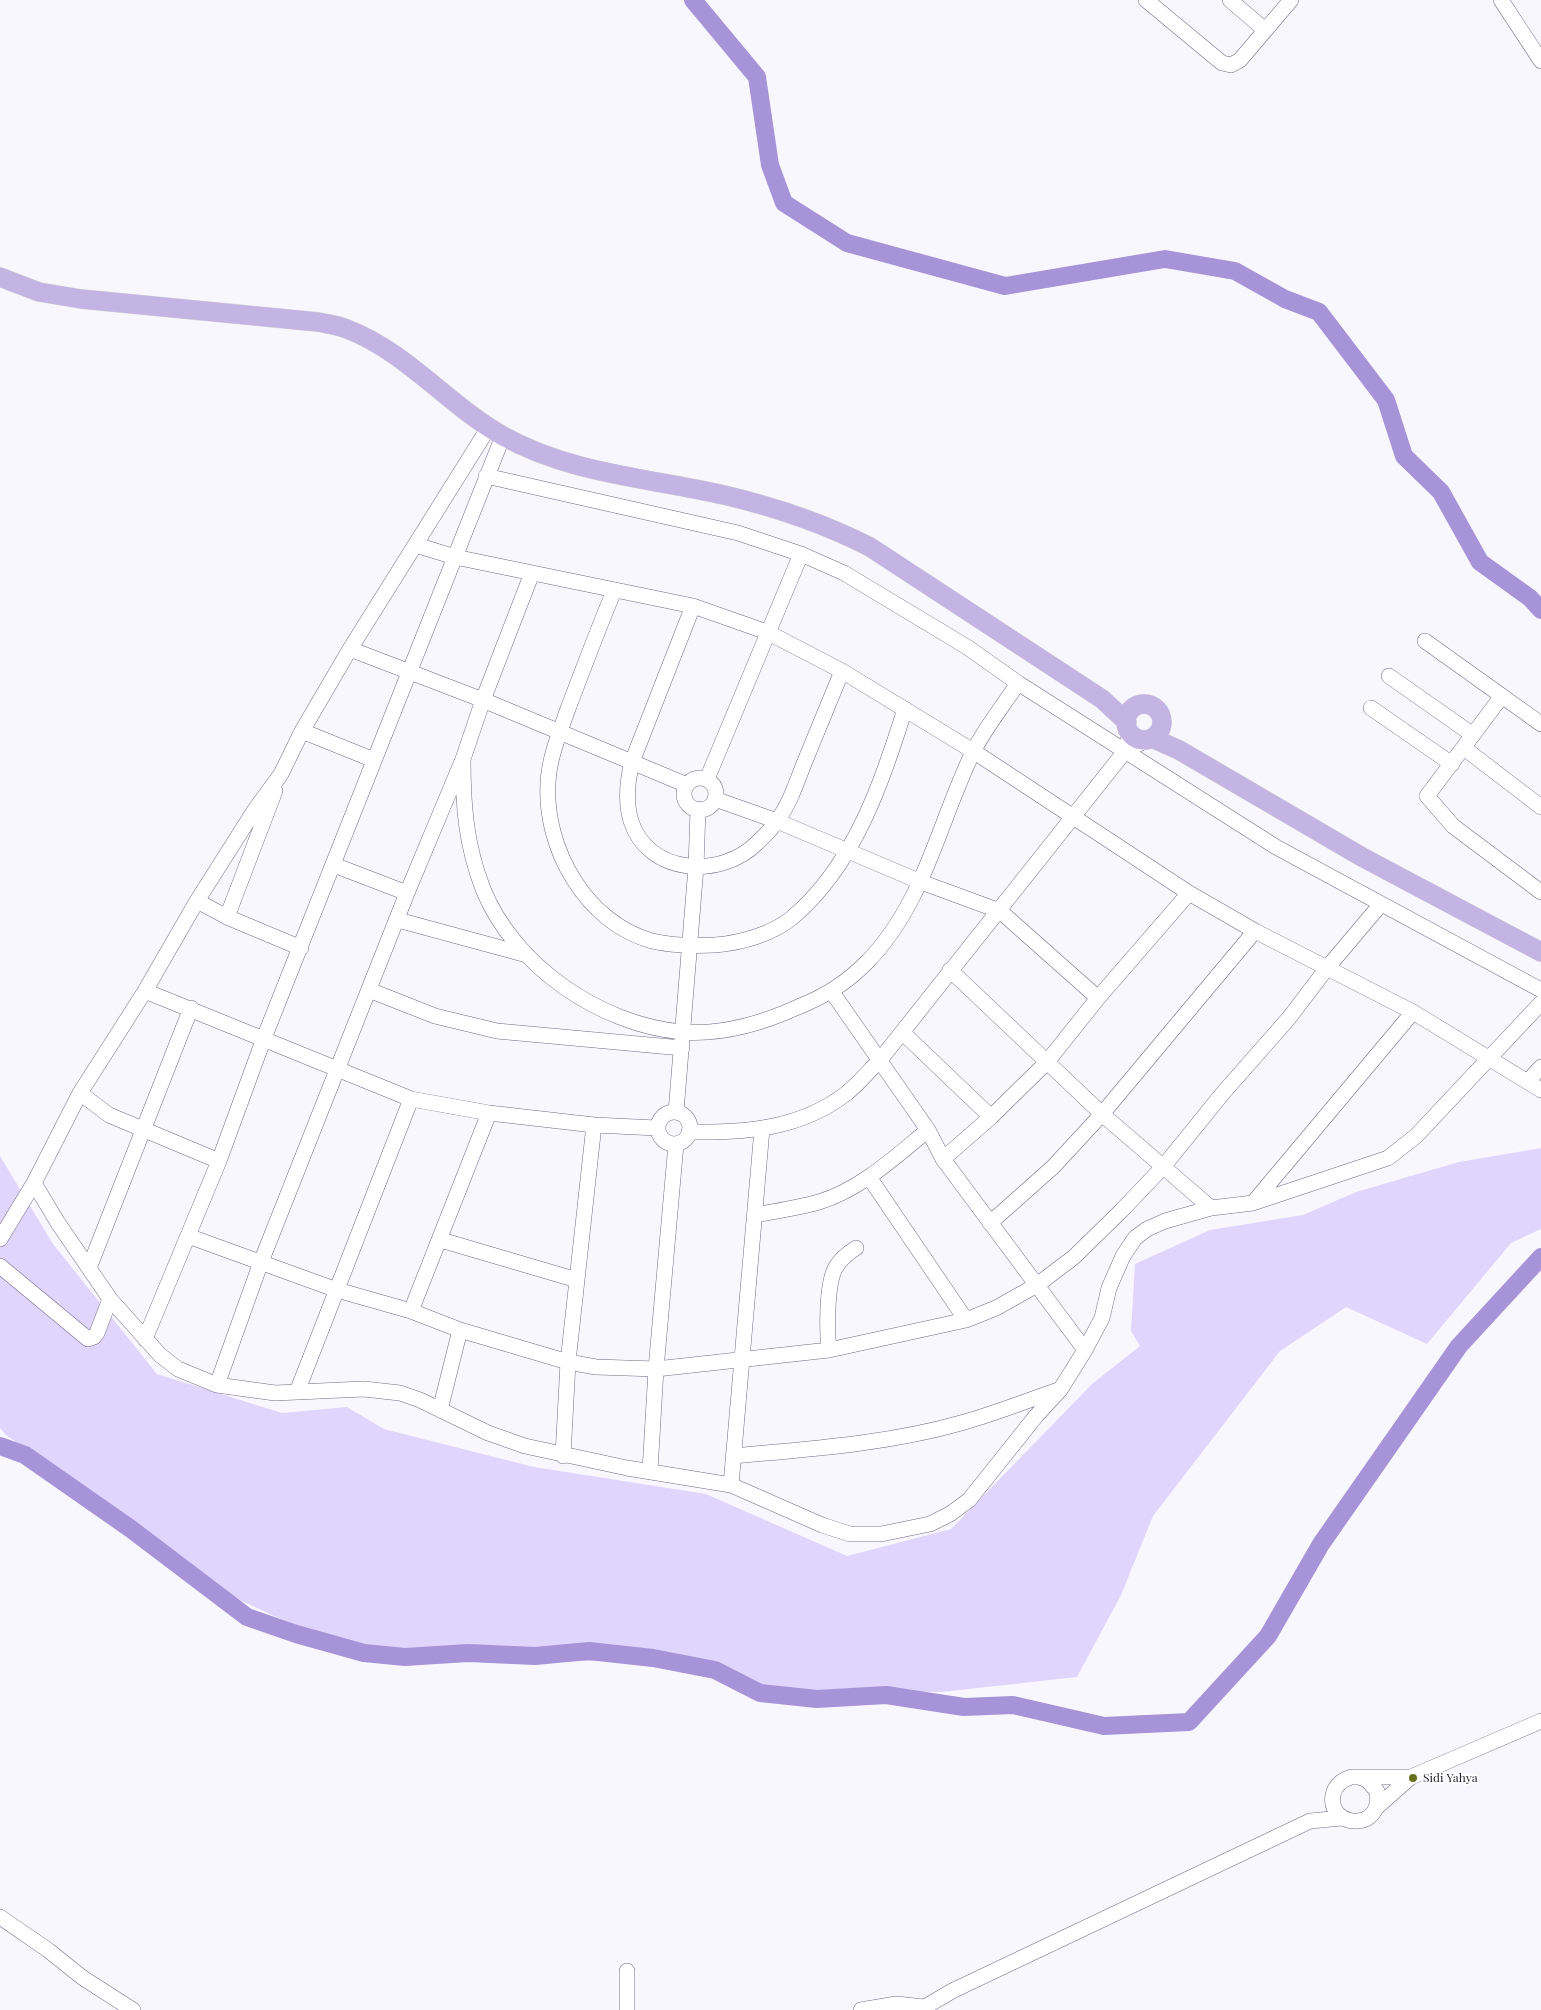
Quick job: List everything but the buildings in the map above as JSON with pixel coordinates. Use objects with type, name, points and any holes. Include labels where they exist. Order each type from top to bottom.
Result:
[{"type":"main road","points":[[0,277],[39,292],[81,299],[318,322],[346,328],[375,342],[496,431],[534,451],[597,471],[724,495],[795,514],[843,534],[870,547],[1102,699],[1137,738],[1154,734],[1362,857],[1541,952]]},
{"type":"main road","points":[[1102,699],[1136,706]]},
{"type":"main road","points":[[1128,727],[1131,710],[1136,706],[1143,704],[1155,707],[1162,719],[1154,734]]},
{"type":"street","points":[[1146,0],[1227,65],[1236,64],[1240,60],[1291,0]]},
{"type":"street","points":[[1230,0],[1265,30]]},
{"type":"street","points":[[1500,0],[1541,61]]},
{"type":"street","points":[[145,1339],[219,1161],[264,1038],[455,557],[486,476],[496,431]]},
{"type":"street","points":[[227,917],[281,774],[302,731],[350,649],[416,544],[496,431]]},
{"type":"street","points":[[486,476],[738,533],[801,554],[871,588],[967,647],[1018,684],[1126,750],[1276,847],[1541,990]]},
{"type":"street","points":[[416,544],[455,557],[693,606],[768,632],[842,671],[905,709],[1075,817],[1188,893],[1255,931],[1413,1012],[1541,1090]]},
{"type":"street","points":[[707,779],[801,554]]},
{"type":"street","points":[[217,1385],[260,1262],[398,920],[407,893],[464,759],[483,700],[532,573]]},
{"type":"street","points":[[614,590],[560,732],[548,781],[552,831],[564,864],[586,898],[622,927],[651,940],[690,946],[726,944],[748,939],[791,918],[829,878],[848,851],[864,822],[890,756],[905,709]]},
{"type":"street","points":[[693,606],[632,762],[626,784],[631,822],[640,838],[656,854],[677,864],[696,867],[728,863],[744,855],[778,820],[790,797],[842,671]]},
{"type":"street","points":[[1425,641],[1541,724]]},
{"type":"street","points":[[350,649],[483,700],[687,785]]},
{"type":"street","points":[[1389,676],[1473,735]]},
{"type":"street","points":[[464,759],[463,809],[469,845],[484,891],[501,921],[527,955],[567,990],[605,1012],[644,1026],[684,1032],[750,1024],[776,1017],[832,992],[865,965],[885,943],[897,926],[921,882],[973,752],[1018,684]]},
{"type":"street","points":[[1502,696],[1427,796],[1453,826],[1541,892]]},
{"type":"street","points":[[1371,708],[1452,764]]},
{"type":"street","points":[[1126,750],[1128,727]]},
{"type":"street","points":[[302,731],[374,760]]},
{"type":"street","points":[[689,1132],[729,1133],[789,1123],[816,1112],[847,1093],[880,1060],[950,970],[1075,817],[1126,750],[1154,734]]},
{"type":"street","points":[[1464,748],[1541,807]]},
{"type":"street","points":[[0,1239],[34,1183],[80,1093],[146,991],[197,900],[254,811],[281,774]]},
{"type":"street","points":[[696,778],[707,779],[714,787],[715,798],[708,807],[698,809],[686,800],[684,795],[687,785],[696,778]]},
{"type":"street","points":[[715,798],[778,820],[921,882],[1000,911],[1098,998]]},
{"type":"street","points":[[676,1112],[696,867],[698,809]]},
{"type":"street","points":[[334,865],[407,893]]},
{"type":"street","points":[[943,1158],[991,1117],[1048,1062],[1098,998],[1188,893]]},
{"type":"street","points":[[197,900],[227,917],[301,948]]},
{"type":"street","points":[[188,1236],[337,1290],[412,1311],[460,1330],[568,1362],[615,1369],[656,1369],[829,1350],[966,1320],[996,1308],[1037,1285],[1074,1257],[1163,1167],[1223,1093],[1289,1018],[1327,968],[1381,904]]},
{"type":"street","points":[[398,920],[527,955]]},
{"type":"street","points":[[990,1223],[1053,1167],[1102,1114],[1255,931]]},
{"type":"street","points":[[950,970],[1102,1114],[1212,1208]]},
{"type":"street","points":[[370,990],[435,1016],[497,1030],[682,1048]]},
{"type":"street","points":[[146,991],[411,1099],[489,1113],[594,1125],[657,1128]]},
{"type":"street","points":[[832,992],[928,1130],[943,1158],[1085,1350]]},
{"type":"street","points":[[34,1183],[58,1223],[110,1298],[145,1339],[178,1369],[217,1385],[275,1393],[381,1389],[420,1400],[488,1433],[563,1456],[731,1485],[822,1525],[850,1534],[881,1534],[930,1524],[950,1514],[969,1500],[1036,1416],[1060,1390],[1102,1318],[1109,1288],[1123,1256],[1134,1238],[1147,1229],[1165,1221],[1212,1208],[1253,1203],[1388,1158],[1416,1136],[1541,1003]]},
{"type":"street","points":[[89,1268],[191,1008]]},
{"type":"street","points":[[1253,1203],[1413,1012]]},
{"type":"street","points":[[902,1032],[991,1117]]},
{"type":"street","points":[[1528,1081],[1541,1067]]},
{"type":"street","points":[[80,1093],[109,1115],[219,1161]]},
{"type":"street","points":[[297,1392],[411,1099]]},
{"type":"street","points":[[670,1112],[676,1112],[687,1119],[689,1132],[684,1140],[676,1144],[661,1138],[657,1128],[661,1118],[670,1112]]},
{"type":"street","points":[[412,1311],[489,1113]]},
{"type":"street","points":[[563,1456],[568,1362],[594,1125]]},
{"type":"street","points":[[731,1485],[732,1456],[762,1129]]},
{"type":"street","points":[[755,1215],[819,1202],[869,1178],[928,1130]]},
{"type":"street","points":[[650,1471],[656,1369],[676,1144]]},
{"type":"street","points":[[869,1178],[966,1320]]},
{"type":"street","points":[[441,1240],[577,1280]]},
{"type":"street","points":[[829,1350],[827,1335],[828,1302],[834,1268],[856,1248]]},
{"type":"street","points":[[0,1266],[88,1338],[94,1337],[97,1332],[110,1298]]},
{"type":"street","points":[[440,1410],[460,1330]]},
{"type":"street","points":[[732,1456],[843,1446],[912,1433],[961,1423],[1060,1390]]},
{"type":"street","points":[[1411,1777],[1359,1777],[1344,1779],[1338,1784],[1333,1799],[1334,1806],[1342,1818],[1348,1821],[1362,1821],[1411,1777],[1541,1720]]},
{"type":"street","points":[[1359,1777],[1367,1780],[1376,1791],[1377,1807]]},
{"type":"street","points":[[862,2010],[896,2004],[922,2009],[952,1990],[1310,1821],[1333,1799]]},
{"type":"street","points":[[1310,1821],[1342,1818]]},
{"type":"street","points":[[0,1917],[48,1950],[83,1978],[133,2010]]},
{"type":"street","points":[[626,1971],[628,2010]]},
{"type":"shaded area","points":[[1541,1148],[1541,1229],[1511,1243],[1427,1344],[1346,1307],[1280,1351],[1153,1516],[1121,1595],[1077,1677],[942,1692],[770,1690],[629,1661],[369,1660],[229,1595],[6,1435],[0,1428],[0,1156],[53,1244],[157,1374],[282,1413],[347,1407],[384,1429],[534,1467],[706,1494],[847,1556],[951,1529],[1092,1384],[1140,1346],[1131,1331],[1135,1264],[1210,1230],[1303,1215],[1356,1192],[1459,1162]]},
{"type":"waterway","points":[[693,0],[757,77],[770,165],[784,203],[847,243],[1005,286],[1165,259],[1235,271],[1285,299],[1319,312],[1386,400],[1404,456],[1441,492],[1480,562],[1530,598],[1541,610]]},
{"type":"waterway","points":[[0,1446],[25,1455],[131,1529],[247,1617],[296,1634],[364,1653],[405,1657],[468,1653],[535,1656],[589,1651],[653,1658],[715,1670],[760,1693],[817,1699],[886,1695],[964,1707],[1013,1705],[1104,1726],[1189,1722],[1268,1636],[1321,1544],[1459,1346],[1541,1257]]},
{"type":"place","name":"Sidi Yahya","points":[[1413,1778]]}]
